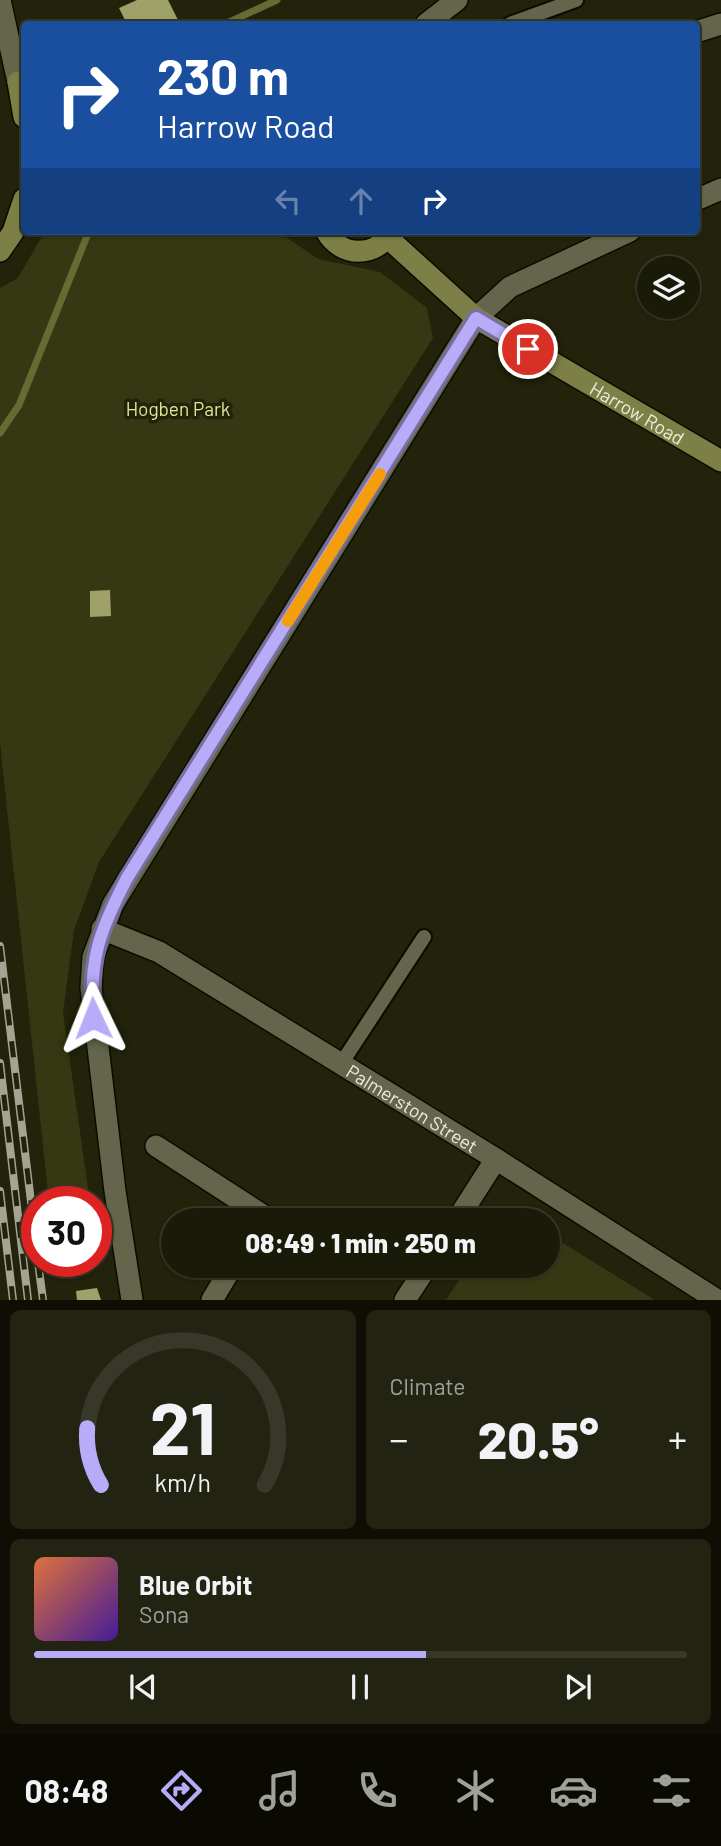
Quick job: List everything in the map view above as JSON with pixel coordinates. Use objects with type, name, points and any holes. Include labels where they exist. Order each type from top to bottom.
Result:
[{"type":"main road","points":[[2,248],[16,225],[21,209]]},
{"type":"main road","points":[[329,235],[338,246],[359,252],[370,250],[390,235]]},
{"type":"main road","name":"Harrow Road","points":[[390,235],[476,318],[721,461]]},
{"type":"street","points":[[0,0],[21,82]]},
{"type":"street","points":[[430,21],[457,0]]},
{"type":"street","points":[[700,31],[721,24]]},
{"type":"street","points":[[700,198],[721,188]]},
{"type":"street","points":[[132,1300],[93,1018],[93,957],[102,929],[127,878],[476,318],[510,287],[621,235]]},
{"type":"street","name":"Palmerston Street","points":[[102,929],[159,952],[496,1159],[717,1300]]},
{"type":"street","points":[[156,1146],[252,1208]]},
{"type":"street","points":[[465,1208],[496,1159]]},
{"type":"street","points":[[212,1300],[225,1278]]},
{"type":"street","points":[[405,1300],[419,1278]]},
{"type":"lane","points":[[518,21],[576,0]]},
{"type":"lane","points":[[341,1064],[424,937]]},
{"type":"green space","name":"Hogben Park","points":[[43,235],[283,235],[318,259],[380,272],[427,308],[433,338],[99,862],[74,930],[63,1013],[88,1186],[47,1186],[0,743],[0,288],[18,278]]},
{"type":"green space","points":[[560,1241],[655,1300],[446,1300],[460,1278],[560,1278]]},
{"type":"building","points":[[137,0],[168,0],[178,21],[126,21],[119,8]]},
{"type":"building","points":[[110,590],[111,616],[90,617],[90,591]]},
{"type":"building","points":[[97,1288],[101,1300],[77,1300],[76,1291]]},
{"type":"waterway","points":[[232,21],[277,0]]},
{"type":"waterway","points":[[0,433],[19,405],[87,235]]},
{"type":"railway","points":[[0,946],[29,1186]]},
{"type":"railway","points":[[0,1063],[28,1300]]},
{"type":"railway","points":[[0,1191],[13,1300]]},
{"type":"railway","points":[[40,1277],[43,1300]]},
{"type":"slow traffic","points":[[288,621],[380,474]]},
{"type":"route","points":[[93,1018],[93,957],[102,929],[127,878],[476,318],[528,349]]}]
